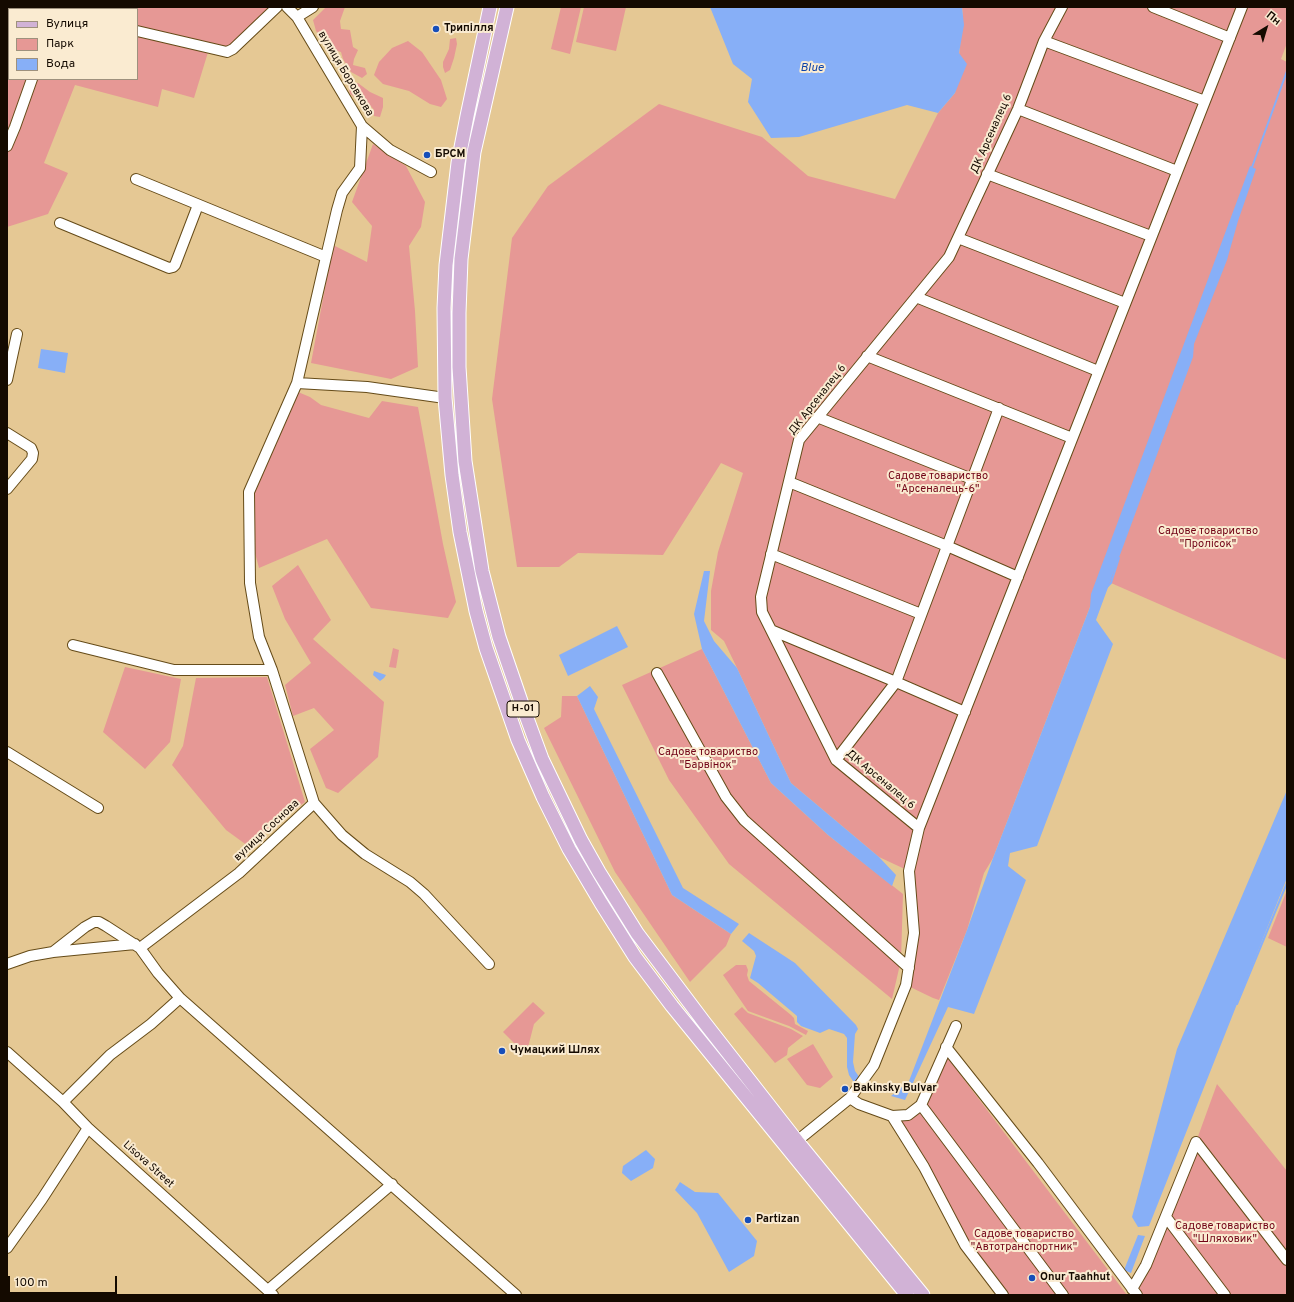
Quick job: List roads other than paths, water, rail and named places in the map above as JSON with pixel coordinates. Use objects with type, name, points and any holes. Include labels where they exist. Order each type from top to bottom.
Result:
[{"type":"main road","name":"Н-01","points":[[490,7],[458,163],[450,222],[444,308],[445,398],[452,475],[460,532],[478,618],[488,655],[518,740],[543,797],[569,849],[601,903],[636,957],[672,1006],[907,1295]]},
{"type":"main road","name":"Н-01","points":[[507,7],[474,152],[461,259],[459,313],[459,367],[465,461],[482,571],[499,637],[542,759],[581,840],[637,933],[695,1011],[797,1140],[923,1295]]},
{"type":"street","points":[[138,30],[227,52],[233,49],[277,7]]},
{"type":"street","name":"вулиця Боровкова","points":[[287,7],[297,17],[362,126],[390,150],[432,172]]},
{"type":"street","points":[[297,17],[312,7]]},
{"type":"street","name":"ДК Арсеналец 6","points":[[919,828],[836,760],[762,612],[761,597],[799,440],[949,257],[1018,108],[1044,41],[1062,7]]},
{"type":"street","points":[[1153,7],[1230,38]]},
{"type":"street","points":[[797,1140],[850,1098],[874,1065],[906,985],[914,933],[909,870],[919,828],[1242,7]]},
{"type":"street","points":[[1044,41],[1204,101]]},
{"type":"street","points":[[7,146],[16,126],[32,80]]},
{"type":"street","points":[[1018,108],[1177,171]]},
{"type":"street","points":[[314,803],[272,670],[259,637],[250,583],[249,492],[297,383],[337,210],[342,193],[360,168],[362,126]]},
{"type":"street","points":[[987,174],[1151,236]]},
{"type":"street","points":[[136,179],[326,257]]},
{"type":"street","points":[[60,223],[169,268],[175,265],[198,205]]},
{"type":"street","points":[[958,238],[1125,303]]},
{"type":"street","points":[[916,297],[1098,371]]},
{"type":"street","points":[[7,380],[17,334]]},
{"type":"street","points":[[867,356],[1072,438]]},
{"type":"street","points":[[297,383],[367,387],[445,398]]},
{"type":"street","points":[[836,760],[896,682],[999,408]]},
{"type":"street","points":[[817,417],[972,479]]},
{"type":"street","points":[[7,433],[31,448],[33,453],[32,459],[7,489]]},
{"type":"street","points":[[789,482],[947,546],[1018,577]]},
{"type":"street","points":[[771,554],[921,614]]},
{"type":"street","points":[[771,630],[965,712]]},
{"type":"street","points":[[73,645],[174,670],[272,670]]},
{"type":"street","points":[[656,673],[726,797],[744,820],[909,968]]},
{"type":"street","points":[[7,752],[98,808]]},
{"type":"street","name":"вулиця Соснова","points":[[138,946],[239,873],[314,803],[342,834],[365,854],[410,882],[424,894],[490,964]]},
{"type":"street","points":[[53,952],[85,927],[94,922],[99,922],[138,946],[158,973],[180,998],[516,1295]]},
{"type":"street","points":[[7,964],[30,956],[53,952],[138,946]]},
{"type":"street","points":[[63,1102],[110,1055],[151,1024],[180,998]]},
{"type":"street","points":[[850,1098],[859,1104],[892,1116],[908,1115],[921,1105],[956,1026]]},
{"type":"street","points":[[946,1047],[1038,1163],[1135,1292]]},
{"type":"street","name":"Lisova Street","points":[[7,1052],[63,1102],[88,1128],[271,1293]]},
{"type":"street","points":[[921,1105],[1063,1295]]},
{"type":"street","points":[[892,1116],[924,1167],[965,1245],[1003,1295]]},
{"type":"street","points":[[7,1248],[42,1199],[88,1128]]},
{"type":"street","points":[[1135,1292],[1196,1142],[1287,1260]]},
{"type":"street","points":[[271,1293],[392,1184]]},
{"type":"street","points":[[1166,1217],[1225,1295]]},
{"type":"water","name":"Blue","points":[[710,7],[962,7],[964,25],[959,53],[967,64],[955,93],[938,113],[907,105],[799,137],[771,138],[748,102],[752,79],[733,64]]},
{"type":"water","points":[[1250,166],[1256,169],[1238,221],[1227,260],[1194,344],[1193,357],[1096,620],[1113,644],[1037,846],[1010,853],[1008,866],[1026,880],[974,1014],[948,1007],[905,1100],[891,1096],[909,1081],[1090,607],[1091,594]]},
{"type":"water","points":[[41,349],[68,353],[65,373],[38,368]]},
{"type":"water","points":[[704,571],[710,571],[704,621],[714,641],[737,668],[791,783],[879,857],[896,875],[892,886],[828,835],[771,783],[702,649],[694,614]]},
{"type":"water","points":[[617,626],[628,647],[568,676],[559,655]]},
{"type":"water","points":[[374,671],[386,675],[380,681],[373,675]]},
{"type":"water","points":[[590,686],[598,697],[594,709],[683,888],[739,924],[731,934],[672,895],[577,696]]},
{"type":"water","points":[[1287,790],[1287,878],[1149,1226],[1138,1227],[1132,1217],[1177,1049]]},
{"type":"water","points":[[749,933],[795,963],[856,1025],[858,1029],[855,1034],[853,1062],[855,1071],[860,1078],[855,1084],[849,1075],[847,1067],[847,1038],[844,1034],[829,1029],[820,1033],[801,1026],[797,1022],[797,1016],[750,978],[756,956],[754,951],[742,941]]},
{"type":"water","points":[[646,1150],[655,1159],[653,1168],[631,1181],[622,1173],[623,1166]]},
{"type":"water","points":[[680,1182],[695,1192],[718,1193],[757,1241],[754,1256],[729,1272],[697,1213],[675,1190]]},
{"type":"water","points":[[1138,1235],[1145,1236],[1131,1273],[1124,1270]]},
{"type":"waterway","points":[[1251,170],[1287,71]]},
{"type":"waterway","points":[[1107,587],[1111,583],[1119,558]]},
{"type":"waterway","points":[[1237,1004],[1287,883]]},
{"type":"place","name":"Трипілля","points":[[436,29]]},
{"type":"place","name":"БРСМ","points":[[427,155]]},
{"type":"place","name":"Чумацкий Шлях","points":[[502,1051]]},
{"type":"place","name":"Bakinsky Bulvar","points":[[845,1089]]},
{"type":"place","name":"Partizan","points":[[748,1220]]},
{"type":"place","name":"Onur Taahhut","points":[[1032,1278]]},
{"type":"park label","name":"Садове товариство \"Арсеналець-6\"","points":[[938,483]]},
{"type":"park label","name":"Садове товариство \"Пролісок\"","points":[[1208,538]]},
{"type":"park label","name":"Садове товариство \"Барвінок\"","points":[[708,759]]},
{"type":"park label","name":"Садове товариство \"Шляховик\"","points":[[1225,1233]]},
{"type":"park label","name":"Садове товариство \"Автотранспортник\"","points":[[1024,1241]]}]
